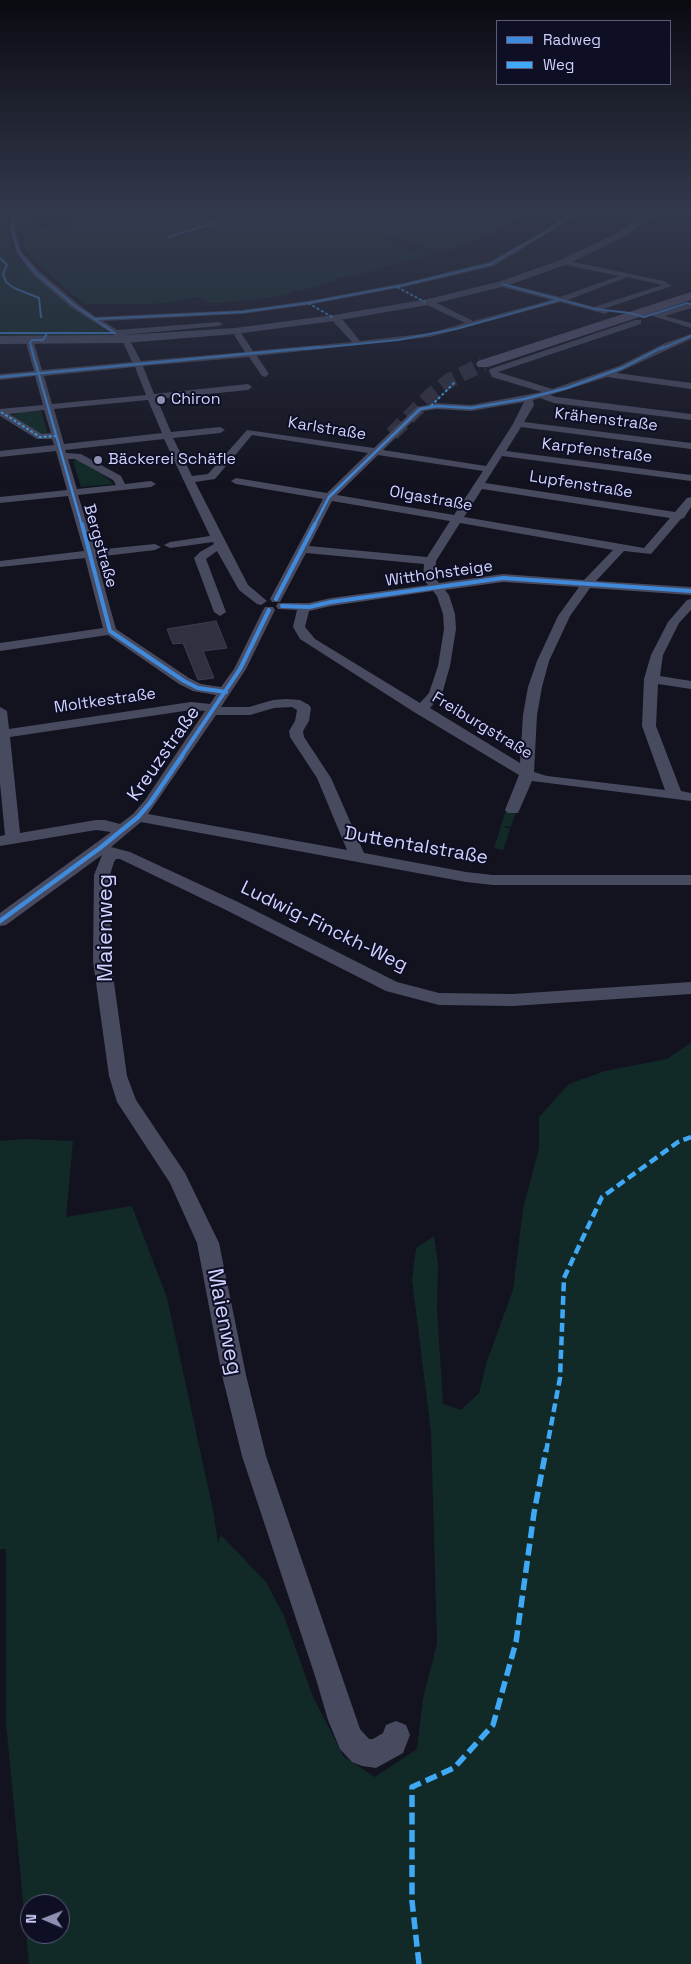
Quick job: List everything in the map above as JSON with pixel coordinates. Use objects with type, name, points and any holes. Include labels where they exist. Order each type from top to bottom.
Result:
[{"type":"main road","points":[[483,364],[624,318],[641,317],[673,304]]},
{"type":"street","points":[[72,304],[120,336],[138,365],[167,435],[243,588],[272,604]]},
{"type":"street","points":[[94,319],[226,313],[294,304]]},
{"type":"street","points":[[0,340],[120,336],[235,329],[334,318],[418,304]]},
{"type":"street","points":[[431,304],[473,324]]},
{"type":"street","points":[[0,377],[358,344],[430,335],[546,304]]},
{"type":"street","points":[[574,304],[624,318]]},
{"type":"street","points":[[595,309],[612,304]]},
{"type":"street","points":[[554,392],[495,375],[493,371],[641,317],[656,316],[691,305]]},
{"type":"street","points":[[226,313],[265,374]]},
{"type":"street","points":[[656,316],[691,326]]},
{"type":"street","points":[[334,318],[340,322],[358,344]]},
{"type":"street","points":[[524,399],[554,392],[622,368],[668,345],[691,336]]},
{"type":"street","name":"Bergstraße","points":[[32,340],[30,343],[110,631]]},
{"type":"street","points":[[668,345],[683,349]]},
{"type":"street","points":[[604,374],[691,386]]},
{"type":"street","points":[[0,412],[248,387]]},
{"type":"street","points":[[542,395],[554,400],[691,417]]},
{"type":"street","points":[[419,709],[427,704],[435,694],[448,652],[449,614],[443,595],[434,588],[429,579],[430,561],[518,424],[529,405],[529,401],[524,399]]},
{"type":"street","name":"Kreuzstraße","points":[[0,921],[106,851],[122,830],[150,803],[240,669],[329,497],[417,412],[431,406],[471,408],[524,399]]},
{"type":"street","points":[[0,412],[40,437],[56,436]]},
{"type":"street","name":"Krähenstraße","points":[[518,424],[691,446]]},
{"type":"street","points":[[0,454],[60,452],[167,435],[220,430]]},
{"type":"street","name":"Karlstraße","points":[[190,480],[211,477],[250,432],[488,469]]},
{"type":"street","points":[[60,452],[77,456],[117,478],[122,487]]},
{"type":"street","name":"Karpfenstraße","points":[[498,453],[691,478]]},
{"type":"street","name":"Olgastraße","points":[[236,481],[620,549],[647,552],[680,516]]},
{"type":"street","points":[[0,500],[150,484]]},
{"type":"street","name":"Lupfenstraße","points":[[478,485],[680,516]]},
{"type":"street","points":[[680,516],[691,500]]},
{"type":"street","points":[[170,545],[219,541]]},
{"type":"street","points":[[219,541],[200,558],[220,612]]},
{"type":"street","points":[[0,564],[155,547]]},
{"type":"street","points":[[301,548],[430,561]]},
{"type":"street","points":[[513,810],[527,774],[530,715],[535,687],[543,661],[564,616],[587,584],[620,549]]},
{"type":"street","name":"Witthohsteige","points":[[272,604],[304,607],[503,578],[691,591]]},
{"type":"street","points":[[676,796],[649,726],[651,678],[657,655],[674,622],[691,603]]},
{"type":"street","name":"Freiburgstraße","points":[[304,607],[299,627],[304,636],[419,709],[527,774],[547,780],[676,796],[691,796]]},
{"type":"street","points":[[0,647],[110,631],[184,681],[198,688],[226,692]]},
{"type":"street","points":[[651,678],[691,685]]},
{"type":"street","name":"Moltkestraße","points":[[2,733],[191,706],[250,711],[273,704],[295,703],[304,708],[304,713],[296,730],[297,738],[324,778],[357,856]]},
{"type":"street","points":[[0,712],[7,840],[105,824],[122,830]]},
{"type":"street","name":"Duttentalstraße","points":[[138,816],[466,878],[488,880],[691,880]]},
{"type":"street","name":"Ludwig-Finckh-Weg","points":[[106,851],[124,855],[232,906],[392,987],[439,999],[513,1000],[691,988]]},
{"type":"street","name":"Maienweg","points":[[106,851],[106,862],[102,875],[102,961],[118,1076],[127,1102],[178,1179],[208,1243],[234,1375],[254,1456],[344,1726],[350,1739],[362,1752],[376,1754],[393,1743],[396,1736]]},
{"type":"green space","points":[[0,304],[67,304],[113,336],[0,338]]},
{"type":"green space","points":[[85,304],[153,304],[145,304]]},
{"type":"green space","points":[[41,411],[48,434],[44,435],[11,416],[20,412]]},
{"type":"green space","points":[[78,460],[102,474],[114,484],[81,487],[73,461]]},
{"type":"green space","points":[[506,810],[516,812],[511,827],[504,827],[510,829],[503,850],[494,848]]},
{"type":"green space","points":[[691,1043],[691,1964],[29,1964],[27,1944],[70,1944],[70,1894],[22,1894],[6,1722],[6,1549],[0,1549],[0,1141],[26,1139],[73,1141],[66,1217],[132,1206],[167,1298],[213,1510],[218,1543],[221,1535],[266,1582],[284,1616],[313,1697],[344,1757],[375,1777],[417,1749],[423,1699],[437,1644],[431,1432],[412,1280],[416,1248],[434,1236],[438,1264],[437,1309],[443,1404],[461,1410],[479,1393],[487,1361],[513,1290],[523,1209],[539,1148],[539,1117],[569,1084],[605,1071],[667,1059]]},
{"type":"building","points":[[216,621],[227,648],[203,651],[214,678],[198,680],[183,643],[173,644],[167,629]]},
{"type":"tunnel","points":[[392,434],[431,395],[450,380],[483,364]]},
{"type":"marked path","points":[[309,304],[334,318]]},
{"type":"marked path","points":[[431,406],[455,382]]},
{"type":"marked path","points":[[1,412],[40,437],[56,436]]},
{"type":"marked path","points":[[419,1964],[412,1901],[412,1787],[454,1768],[493,1725],[516,1642],[534,1513],[560,1378],[564,1278],[602,1197],[678,1142],[691,1137]]},
{"type":"cycle path","points":[[40,304],[41,317]]},
{"type":"cycle path","points":[[72,304],[115,333]]},
{"type":"cycle path","points":[[94,319],[242,312],[303,304]]},
{"type":"cycle path","points":[[0,377],[398,340],[456,329],[546,304]]},
{"type":"cycle path","points":[[575,304],[644,317],[685,304]]},
{"type":"cycle path","points":[[0,333],[115,333]]},
{"type":"cycle path","points":[[47,333],[43,340],[32,340],[30,343],[110,631],[184,681],[198,688],[226,692]]},
{"type":"cycle path","points":[[276,599],[329,497],[420,409],[437,406],[471,408],[524,399],[567,388],[622,368],[668,345],[691,336]]},
{"type":"cycle path","points":[[282,606],[309,607],[331,602],[503,578],[691,591]]},
{"type":"cycle path","points":[[0,921],[100,848],[138,817],[150,803],[240,669],[269,610]]},
{"type":"place","name":"Chiron","points":[[161,400]]},
{"type":"place","name":"Bäckerei Schäfle","points":[[98,460]]}]
